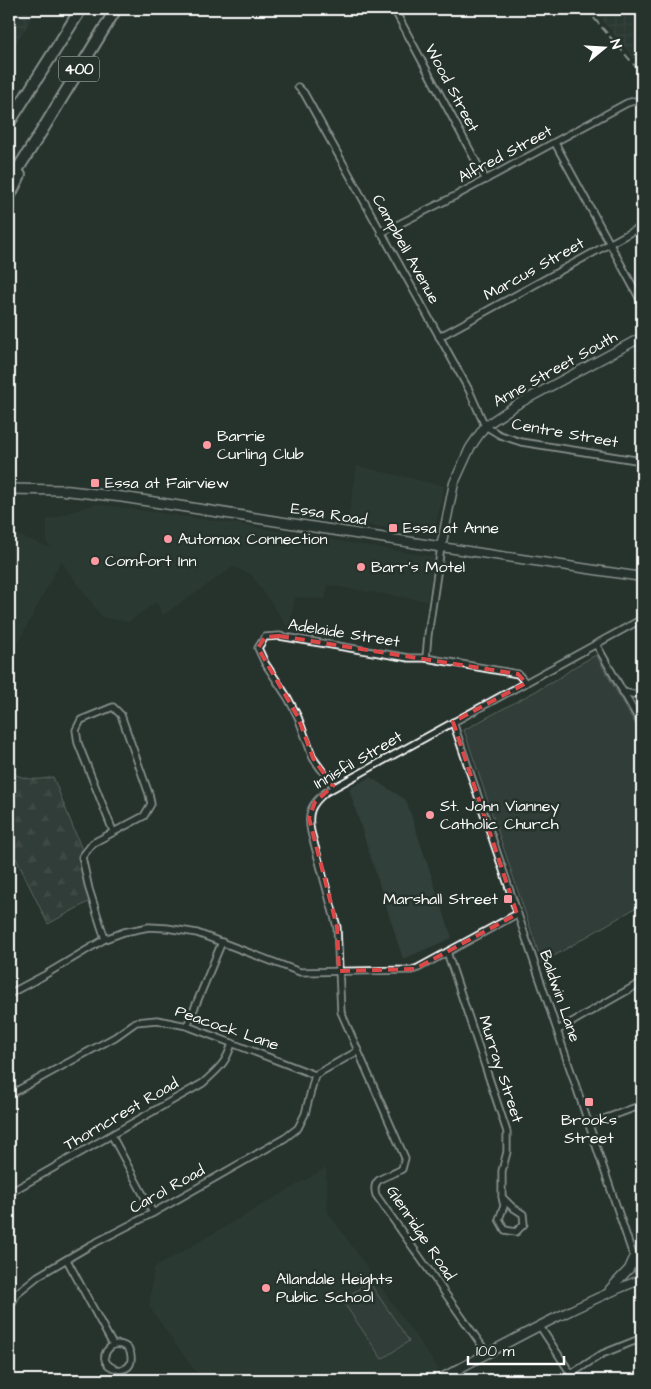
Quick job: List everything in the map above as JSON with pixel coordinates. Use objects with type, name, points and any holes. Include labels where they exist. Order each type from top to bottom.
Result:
[{"type":"highway","name":"400","points":[[9,123],[81,9]]},
{"type":"highway","name":"400","points":[[9,183],[116,9]]},
{"type":"highway","points":[[9,197],[43,129]]},
{"type":"main road","name":"Essa Road","points":[[9,489],[61,490],[122,497],[441,547]]},
{"type":"street","name":"Wood Street","points":[[394,9],[486,180]]},
{"type":"street","name":"Campbell Avenue","points":[[298,87],[304,93],[469,390],[485,426]]},
{"type":"street","name":"Alfred Street","points":[[381,234],[486,180],[627,103],[642,100]]},
{"type":"street","points":[[555,143],[642,302]]},
{"type":"street","name":"Marcus Street","points":[[439,337],[642,226]]},
{"type":"street","name":"Anne Street South","points":[[426,658],[441,547],[454,483],[470,448],[485,426],[516,405],[642,337]]},
{"type":"street","name":"Centre Street","points":[[485,426],[500,436],[521,442],[642,461]]},
{"type":"street","name":"Essa Road","points":[[441,547],[642,578]]},
{"type":"street","name":"Innisfil Street","points":[[358,1051],[341,1012],[337,927],[311,832],[309,818],[315,802],[326,792],[642,619]]},
{"type":"street","name":"Adelaide Street","points":[[334,788],[313,758],[288,698],[265,663],[258,648],[265,637],[279,636],[518,674],[526,683]]},
{"type":"street","points":[[596,644],[642,725]]},
{"type":"street","points":[[623,692],[642,696]]},
{"type":"street","points":[[105,939],[89,889],[82,857],[93,843],[144,816],[150,804],[121,715],[113,708],[81,720],[76,730],[78,743],[114,831]]},
{"type":"street","name":"Baldwin Lane","points":[[453,722],[642,1279]]},
{"type":"street","points":[[9,994],[105,939],[124,932],[149,927],[197,933],[300,972],[412,970],[517,914]]},
{"type":"street","points":[[186,1026],[222,942]]},
{"type":"street","name":"Murray Street","points":[[447,952],[507,1132],[507,1152],[502,1172],[502,1197],[504,1206],[499,1219],[505,1230],[516,1232],[524,1224],[523,1214],[502,1197]]},
{"type":"street","points":[[558,1030],[642,982]]},
{"type":"street","name":"Peacock Lane","points":[[9,1095],[115,1037],[136,1022],[157,1020],[186,1026],[314,1075]]},
{"type":"street","name":"Thorncrest Road","points":[[9,1193],[203,1083],[222,1066],[228,1056],[232,1043]]},
{"type":"street","points":[[314,1075],[358,1051]]},
{"type":"street","name":"Glenridge Road","points":[[358,1051],[405,1158],[402,1169],[382,1177],[376,1182],[374,1189],[376,1195],[487,1353]]},
{"type":"street","name":"Carol Road","points":[[9,1309],[17,1293],[38,1276],[285,1138],[298,1128],[305,1114],[314,1075]]},
{"type":"street","points":[[590,1124],[642,1105]]},
{"type":"street","points":[[112,1136],[153,1213]]},
{"type":"street","points":[[607,1293],[629,1269],[634,1258]]},
{"type":"street","points":[[67,1260],[113,1345]]},
{"type":"street","points":[[438,1380],[539,1326],[607,1293],[642,1279]]},
{"type":"street","points":[[539,1326],[575,1380]]},
{"type":"street","points":[[571,1374],[602,1354],[642,1338]]},
{"type":"street","points":[[113,1345],[122,1345],[128,1348],[130,1352],[130,1363],[122,1369],[116,1370],[107,1364],[106,1352],[113,1345]]},
{"type":"highlighted area","points":[[279,636],[518,674],[526,683],[453,722],[517,914],[415,969],[339,971],[337,927],[309,818],[315,802],[333,786],[313,758],[298,717],[258,648],[265,637]]},
{"type":"shaded area","points":[[9,9],[38,9],[9,54]]},
{"type":"shaded area","points":[[593,9],[642,9],[642,68]]},
{"type":"shaded area","points":[[357,466],[444,486],[434,532],[427,535],[348,521]]},
{"type":"shaded area","points":[[96,504],[242,525],[434,557],[427,601],[328,585],[325,599],[295,597],[289,629],[251,574],[233,567],[163,615],[156,602],[128,622],[102,617],[61,561],[9,660],[9,532],[51,548],[47,542],[47,520]]},
{"type":"shaded area","points":[[370,777],[406,800],[452,938],[403,959],[349,789]]},
{"type":"shaded area","name":"Allandale Heights Public School","points":[[326,1168],[328,1212],[439,1370],[420,1380],[208,1380],[195,1371],[149,1307],[154,1268]]},
{"type":"green space","points":[[596,655],[642,736],[642,904],[542,963],[464,730],[558,679],[574,667]]},
{"type":"green space","points":[[9,771],[30,779],[53,777],[84,855],[90,901],[48,924],[9,844]]},
{"type":"green space","points":[[369,1282],[409,1341],[382,1359],[342,1300]]},
{"type":"railway","points":[[586,9],[642,74]]},
{"type":"place","name":"Barrie Curling Club","points":[[207,445]]},
{"type":"place","name":"Essa at Fairview","points":[[95,483]]},
{"type":"place","name":"Essa at Anne","points":[[393,528]]},
{"type":"place","name":"Automax Connection","points":[[168,539]]},
{"type":"place","name":"Comfort Inn","points":[[95,561]]},
{"type":"place","name":"Barr's Motel","points":[[361,567]]},
{"type":"place","name":"St. John Vianney Catholic Church","points":[[430,815]]},
{"type":"place","name":"Marshall Street","points":[[508,899]]},
{"type":"place","name":"Brooks Street","points":[[589,1102]]},
{"type":"place","name":"Allandale Heights Public School","points":[[266,1288]]}]
